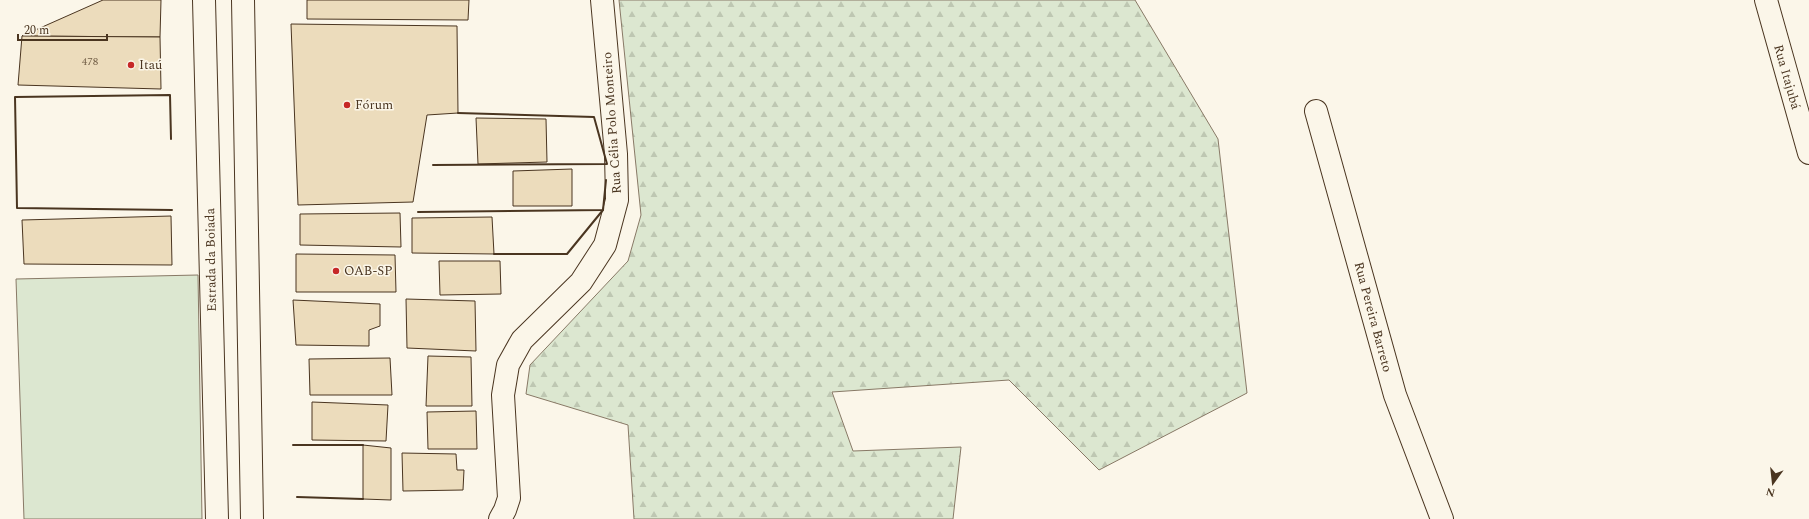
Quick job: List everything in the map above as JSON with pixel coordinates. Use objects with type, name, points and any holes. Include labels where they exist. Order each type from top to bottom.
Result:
[{"type":"street","name":"Estrada da Boiada","points":[[204,0],[217,519]]},
{"type":"street","points":[[243,0],[252,519]]},
{"type":"street","name":"Rua Célia Polo Monteiro","points":[[500,519],[509,498],[503,395],[508,365],[522,340],[581,282],[605,245],[617,200],[616,154],[602,0]]},
{"type":"street","name":"Rua Itajubá","points":[[1766,0],[1809,154]]},
{"type":"street","name":"Rua Pereira Barreto","points":[[1316,111],[1395,395],[1442,519]]},
{"type":"green space","points":[[619,0],[1135,0],[1218,139],[1247,393],[1099,470],[1009,380],[832,392],[853,451],[961,447],[953,519],[634,519],[628,425],[526,394],[530,365],[628,261],[641,215]]},
{"type":"green space","points":[[198,275],[202,519],[24,519],[16,279]]},
{"type":"building","points":[[103,0],[161,0],[160,37],[22,36]]},
{"type":"building","points":[[307,0],[469,0],[468,20],[307,19]]},
{"type":"building","points":[[291,24],[457,26],[458,113],[427,115],[413,202],[298,205]]},
{"type":"building","points":[[22,36],[160,37],[161,89],[18,85]]},
{"type":"building","points":[[476,118],[546,119],[547,162],[478,164]]},
{"type":"building","points":[[572,169],[572,206],[513,206],[513,171]]},
{"type":"building","points":[[400,213],[401,247],[300,245],[300,214]]},
{"type":"building","points":[[171,216],[172,265],[24,264],[22,220]]},
{"type":"building","points":[[492,217],[494,254],[412,253],[412,218]]},
{"type":"building","points":[[296,254],[395,255],[396,292],[296,292]]},
{"type":"building","points":[[439,261],[500,261],[501,294],[440,295]]},
{"type":"building","points":[[406,299],[475,301],[476,351],[407,348]]},
{"type":"building","points":[[293,300],[380,304],[380,326],[369,330],[369,346],[296,345]]},
{"type":"building","points":[[428,356],[471,357],[472,406],[426,406]]},
{"type":"building","points":[[390,358],[392,395],[310,395],[309,359]]},
{"type":"building","points":[[312,402],[388,405],[386,441],[312,440]]},
{"type":"building","points":[[476,411],[477,449],[428,449],[427,412]]},
{"type":"building","points":[[363,445],[391,448],[391,500],[363,499]]},
{"type":"building","points":[[402,453],[456,454],[457,470],[464,470],[463,490],[403,491]]},
{"type":"wall","points":[[171,139],[170,95],[15,97],[17,208],[172,210]]},
{"type":"wall","points":[[433,165],[607,164],[594,117],[458,113]]},
{"type":"wall","points":[[418,212],[603,210],[606,180]]},
{"type":"wall","points":[[494,254],[567,254],[603,210]]},
{"type":"wall","points":[[293,445],[363,445]]},
{"type":"wall","points":[[297,497],[363,499]]},
{"type":"place","name":"Itaú","points":[[131,65]]},
{"type":"place","name":"Fórum","points":[[347,105]]},
{"type":"place","name":"OAB-SP","points":[[336,271]]}]
